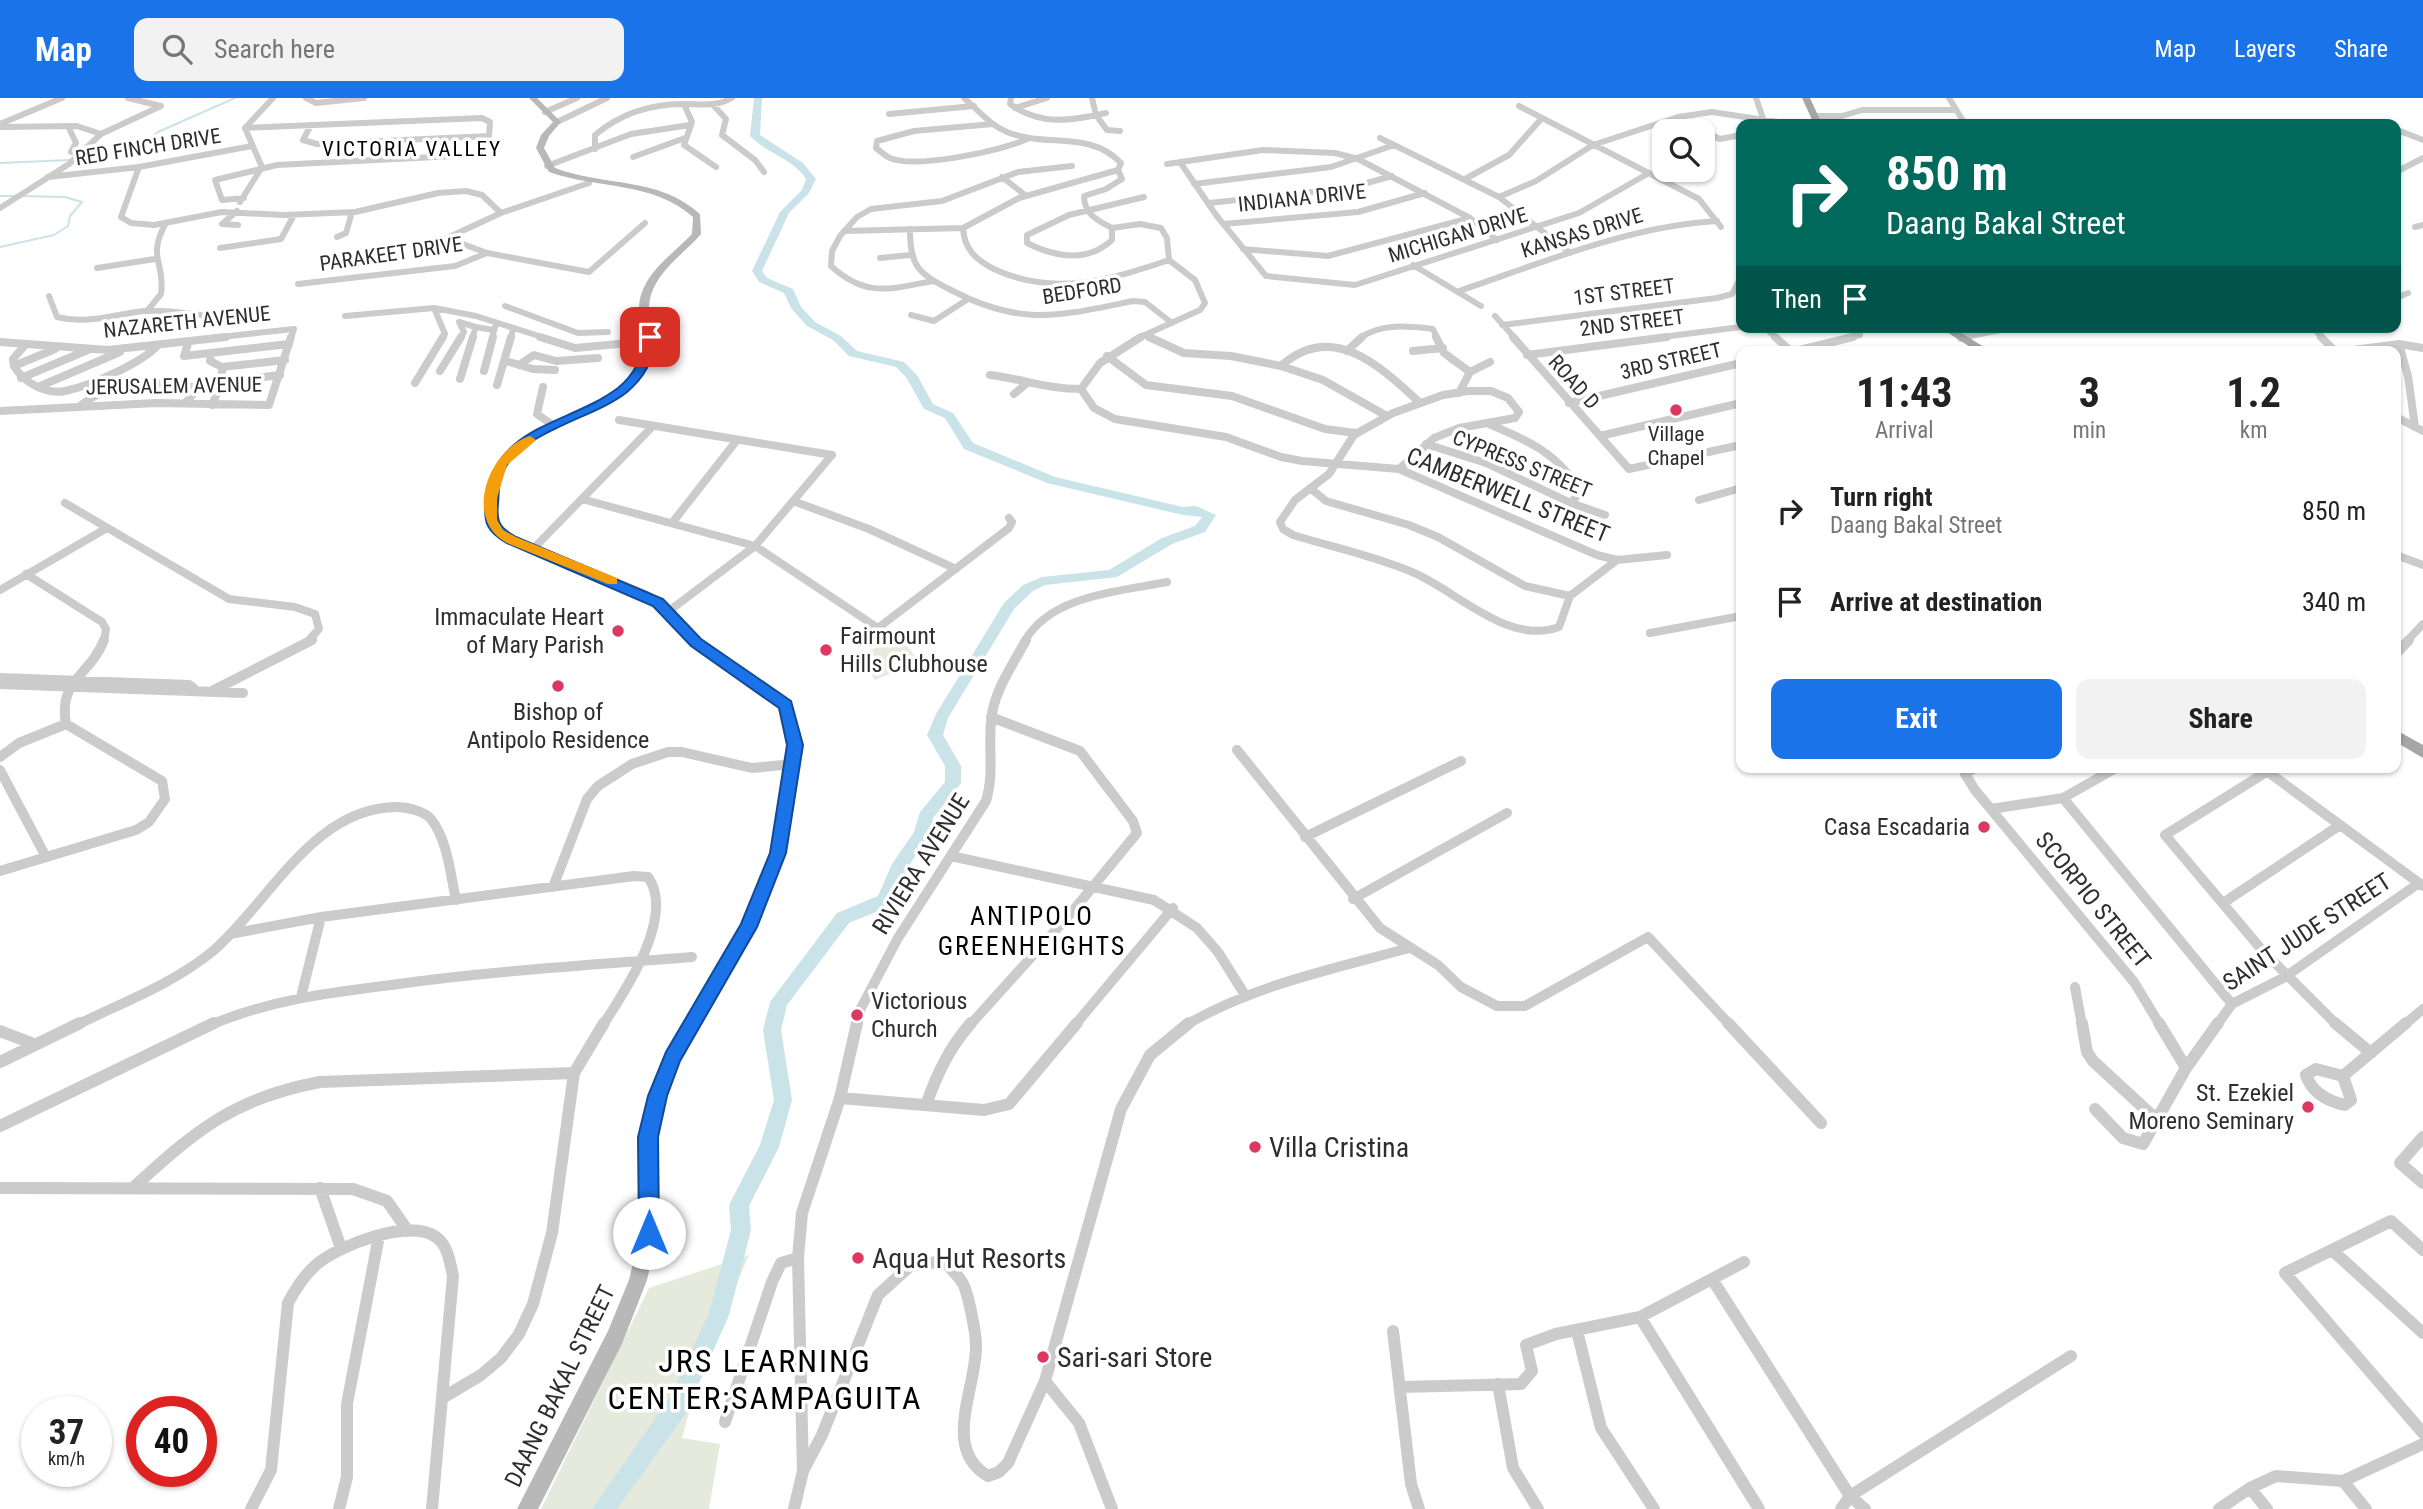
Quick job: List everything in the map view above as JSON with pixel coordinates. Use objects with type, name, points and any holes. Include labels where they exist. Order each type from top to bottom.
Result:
[{"type":"main road","points":[[1806,98],[1816,119]]},
{"type":"main road","points":[[1953,333],[1976,346]]},
{"type":"main road","points":[[2401,738],[2423,752]]},
{"type":"street","points":[[0,126],[62,98]]},
{"type":"street","points":[[0,208],[69,164],[101,134],[161,106],[128,98]]},
{"type":"street","points":[[245,128],[273,98]]},
{"type":"street","points":[[306,98],[316,103],[364,98]]},
{"type":"street","points":[[533,98],[557,122]]},
{"type":"street","points":[[545,112],[577,98]]},
{"type":"street","points":[[459,322],[476,327],[513,328],[575,348],[650,341],[643,320],[643,306],[657,271],[696,234],[697,216],[686,202],[667,194],[568,178],[547,166],[540,148],[544,135],[557,122],[607,98]]},
{"type":"street","points":[[595,149],[595,135],[618,117],[684,104],[714,106],[732,98]]},
{"type":"street","points":[[964,98],[993,124],[1027,139],[1098,146],[1115,153],[1121,163],[1118,170],[1122,179],[1119,183],[1084,196],[1086,209],[1095,219],[1112,228],[1151,225],[1161,228],[1166,233],[1169,260]]},
{"type":"street","points":[[1011,98],[1010,104],[1030,118],[1051,123],[1106,113]]},
{"type":"street","points":[[1015,108],[1047,98]]},
{"type":"street","points":[[1092,98],[1096,115],[1107,130],[1120,131]]},
{"type":"street","points":[[1756,98],[1763,119]]},
{"type":"street","points":[[1857,98],[1862,110]]},
{"type":"street","points":[[1903,98],[1907,110]]},
{"type":"street","points":[[1949,98],[1961,119]]},
{"type":"street","points":[[684,104],[692,122],[684,145],[690,152],[716,167]]},
{"type":"street","points":[[714,106],[726,119],[722,135],[726,141],[752,156],[764,172]]},
{"type":"street","points":[[889,114],[974,106]]},
{"type":"street","points":[[1519,106],[1649,173]]},
{"type":"street","points":[[1827,119],[1862,110],[1955,110]]},
{"type":"street","points":[[1499,197],[1536,180],[1593,145],[1694,113],[1713,112],[1749,119]]},
{"type":"street","points":[[1842,116],[1845,119]]},
{"type":"street","points":[[244,198],[222,200],[215,180],[262,167],[475,155],[489,136],[490,122],[482,118],[245,128]]},
{"type":"street","points":[[1465,179],[1499,165],[1515,153],[1542,118]]},
{"type":"street","points":[[547,166],[631,134],[690,124]]},
{"type":"street","points":[[993,124],[964,129],[894,133],[877,141],[876,148],[890,158],[902,160],[975,157],[1005,151],[1027,139]]},
{"type":"street","points":[[311,125],[303,140],[317,144],[489,136]]},
{"type":"street","points":[[0,126],[86,127],[101,134]]},
{"type":"street","points":[[68,126],[76,143],[71,152],[80,155]]},
{"type":"street","points":[[245,128],[246,136],[262,167]]},
{"type":"street","points":[[2401,131],[2423,140]]},
{"type":"street","points":[[1715,138],[1736,136]]},
{"type":"street","points":[[633,158],[685,138]]},
{"type":"street","points":[[1380,138],[1499,197],[1570,253]]},
{"type":"street","points":[[1194,184],[1331,167],[1394,145]]},
{"type":"street","name":"RED FINCH DRIVE","points":[[48,177],[139,167],[251,146]]},
{"type":"street","points":[[1167,164],[1227,153],[1285,148],[1340,153],[1358,159],[1425,193],[1470,218],[1497,240]]},
{"type":"street","points":[[2401,169],[2423,158]]},
{"type":"street","points":[[1180,162],[1243,249],[1328,256],[1470,218]]},
{"type":"street","points":[[933,281],[883,288],[856,287],[831,266],[830,257],[844,231],[861,214],[871,209],[889,205],[933,204],[1036,167],[1072,166]]},
{"type":"street","points":[[139,167],[121,218],[141,224],[166,223],[234,210],[294,215],[352,212],[464,191],[486,196],[501,213],[589,183]]},
{"type":"street","points":[[238,225],[222,224],[244,198],[262,167]]},
{"type":"street","points":[[844,231],[963,228],[1025,195],[1078,184],[1118,170]]},
{"type":"street","name":"KANSAS DRIVE","points":[[1460,291],[1570,253],[1679,223],[1719,224],[1699,199],[1649,173]]},
{"type":"street","name":"MICHIGAN DRIVE","points":[[1243,249],[1266,276],[1355,285],[1540,228],[1579,213],[1649,173]]},
{"type":"street","points":[[1209,204],[1349,188],[1392,176]]},
{"type":"street","points":[[1002,177],[1025,195]]},
{"type":"street","name":"INDIANA DRIVE","points":[[1223,224],[1358,212],[1425,193]]},
{"type":"street","points":[[1112,228],[1112,240],[1105,249],[1088,254],[1052,254],[1027,243],[1027,235],[1040,226],[1086,209],[1144,197]]},
{"type":"street","points":[[337,237],[346,233],[352,212]]},
{"type":"street","name":"PARAKEET DRIVE","points":[[501,213],[451,233],[447,238],[487,253],[589,272],[645,223]]},
{"type":"street","points":[[220,248],[281,239],[294,215]]},
{"type":"street","points":[[147,311],[160,300],[164,288],[155,259],[156,241],[166,223]]},
{"type":"street","points":[[963,228],[963,240],[969,252],[991,267],[1031,285],[1072,285],[1169,260],[1184,268],[1195,280],[1205,303],[1200,310],[1107,356],[1093,369],[1081,389],[1049,389],[989,374]]},
{"type":"street","points":[[880,258],[910,256],[910,229]]},
{"type":"street","name":"PARAKEET DRIVE","points":[[298,284],[455,266],[487,253]]},
{"type":"street","name":"BEDFORD","points":[[910,256],[918,268],[933,281],[968,299],[1013,315],[1038,317],[1077,313],[1133,301],[1144,302],[1172,323]]},
{"type":"street","points":[[97,268],[155,259]]},
{"type":"street","points":[[1413,265],[1480,305]]},
{"type":"street","name":"1ST STREET","points":[[1502,325],[1717,298],[1732,294],[1736,286]]},
{"type":"street","points":[[49,296],[57,317],[67,320],[109,318],[147,311],[211,316]]},
{"type":"street","points":[[911,315],[934,321],[968,299]]},
{"type":"street","points":[[505,306],[578,333],[608,332]]},
{"type":"street","points":[[415,383],[445,334],[434,308]]},
{"type":"street","points":[[345,316],[434,308],[455,312],[495,326]]},
{"type":"street","points":[[440,371],[464,332],[455,312]]},
{"type":"street","name":"ROAD D","points":[[1495,317],[1629,469],[1635,471],[1736,446]]},
{"type":"street","points":[[529,334],[546,321]]},
{"type":"street","points":[[485,371],[495,326]]},
{"type":"street","points":[[1347,351],[1366,331],[1392,326],[1433,329],[1451,360],[1471,372]]},
{"type":"street","points":[[460,379],[476,327]]},
{"type":"street","name":"NAZARETH AVENUE","points":[[0,342],[90,349],[128,348],[293,328]]},
{"type":"street","name":"JERUSALEM AVENUE","points":[[0,411],[186,403],[269,405],[293,328]]},
{"type":"street","points":[[497,385],[506,361],[513,328]]},
{"type":"street","name":"2ND STREET","points":[[1527,355],[1736,328]]},
{"type":"street","points":[[1770,333],[1785,346]]},
{"type":"street","points":[[1961,338],[1980,333]]},
{"type":"street","points":[[2318,333],[2331,346]]},
{"type":"street","points":[[1146,335],[1184,352],[1231,356],[1280,366],[1323,380],[1385,415]]},
{"type":"street","points":[[1816,346],[1860,335]]},
{"type":"street","points":[[188,341],[184,356],[289,344]]},
{"type":"street","name":"DAANG BAKAL STREET","points":[[527,1509],[615,1338],[638,1280],[649,1233],[648,1137],[658,1096],[672,1058],[734,954],[778,853],[794,764],[795,745],[786,705],[696,642],[669,611],[644,594],[498,533],[490,520],[490,498],[495,477],[511,453],[554,426],[621,391],[640,370],[648,356],[650,341]]},
{"type":"street","points":[[26,344],[13,359],[21,378],[37,387],[66,391],[145,359],[158,345]]},
{"type":"street","points":[[2384,346],[2399,344],[2423,348]]},
{"type":"street","points":[[1231,356],[1238,345]]},
{"type":"street","points":[[1280,366],[1301,346],[1320,345],[1347,351],[1392,376],[1418,401]]},
{"type":"street","points":[[14,366],[59,347]]},
{"type":"street","points":[[37,387],[128,348]]},
{"type":"street","points":[[1413,351],[1443,348]]},
{"type":"street","points":[[21,378],[90,349]]},
{"type":"street","points":[[2401,351],[2419,429]]},
{"type":"street","points":[[211,354],[213,365],[222,367],[285,360]]},
{"type":"street","points":[[519,366],[534,355],[556,361],[598,358]]},
{"type":"street","points":[[1107,356],[1146,385],[1232,396],[1325,429],[1356,433]]},
{"type":"street","points":[[506,361],[519,366],[555,370]]},
{"type":"street","points":[[1459,393],[1471,372],[1490,362]]},
{"type":"street","name":"3RD STREET","points":[[1569,403],[1736,364]]},
{"type":"street","points":[[212,405],[222,382],[222,367]]},
{"type":"street","points":[[222,382],[280,375]]},
{"type":"street","points":[[80,406],[93,395],[111,388],[170,384],[199,388],[186,403]]},
{"type":"street","points":[[1014,394],[1026,384]]},
{"type":"street","points":[[543,387],[537,414],[554,426]]},
{"type":"street","name":"CAMBERWELL STREET","points":[[1081,389],[1090,407],[1115,419],[1226,436],[1281,457],[1399,469],[1597,555],[1617,560],[1667,555]]},
{"type":"street","points":[[1399,469],[1426,444],[1459,428],[1515,418],[1519,412],[1517,405],[1506,397],[1486,392],[1459,393],[1418,401],[1385,415],[1356,433],[1334,461],[1331,472],[1294,501],[1280,522],[1283,528],[1293,535],[1413,572],[1502,624],[1554,630],[1559,627],[1570,596],[1617,560]]},
{"type":"street","points":[[1600,436],[1736,404]]},
{"type":"street","points":[[620,420],[832,455],[755,546],[669,611]]},
{"type":"street","points":[[2401,420],[2419,429]]},
{"type":"street","points":[[1487,423],[1542,446],[1563,463],[1573,475],[1580,492],[1571,503]]},
{"type":"street","points":[[533,549],[653,426]]},
{"type":"street","points":[[672,523],[737,440]]},
{"type":"street","name":"CYPRESS STREET","points":[[1426,444],[1486,463],[1571,503],[1605,515]]},
{"type":"street","points":[[1310,488],[1326,501],[1409,525],[1438,537],[1525,586],[1570,596]]},
{"type":"street","points":[[1699,500],[1736,489]]},
{"type":"street","points":[[582,499],[755,546],[878,628],[1009,528],[1012,522],[1009,518]]},
{"type":"street","points":[[793,501],[869,529],[956,569]]},
{"type":"street","points":[[65,503],[229,599],[255,605],[304,609],[315,614],[319,629],[313,639],[214,690]]},
{"type":"street","points":[[0,590],[107,528]]},
{"type":"street","points":[[2401,557],[2423,565]]},
{"type":"street","points":[[26,574],[105,625],[107,634],[103,645],[63,699],[66,724]]},
{"type":"street","name":"RIVIERA AVENUE","points":[[803,1471],[798,1258],[802,1213],[841,1098],[861,1007],[898,938],[972,827],[991,785],[991,718],[995,699],[1029,634],[1080,600],[1167,582]]},
{"type":"street","points":[[1650,633],[1736,617]]},
{"type":"street","points":[[2401,648],[2423,624]]},
{"type":"street","points":[[0,678],[183,692],[195,689],[243,693]]},
{"type":"street","points":[[0,684],[73,682]]},
{"type":"street","points":[[926,1105],[939,1069],[957,1040],[1136,837],[1137,828],[1080,751],[991,718]]},
{"type":"street","points":[[0,757],[9,748],[66,724]]},
{"type":"street","points":[[0,871],[136,830],[149,822],[165,799],[162,781],[66,724]]},
{"type":"street","points":[[1237,750],[1353,899],[1380,928],[1438,965],[1461,987],[1497,1006],[1525,1006],[1648,937],[1821,1123]]},
{"type":"street","points":[[553,887],[587,799],[598,786],[632,764],[668,752],[682,752],[752,768],[794,764]]},
{"type":"street","points":[[1305,838],[1461,761]]},
{"type":"street","points":[[0,770],[47,857]]},
{"type":"street","name":"SCORPIO STREET","points":[[1966,773],[1991,809],[2134,982],[2186,1068]]},
{"type":"street","points":[[1991,809],[2063,797],[2107,773]]},
{"type":"street","points":[[2261,773],[2165,835],[2285,977],[2323,1015],[2371,1053]]},
{"type":"street","points":[[2270,773],[2421,884]]},
{"type":"street","points":[[2063,797],[2232,1004]]},
{"type":"street","points":[[0,1062],[173,979],[204,959],[310,846],[340,822],[372,809],[406,807],[429,816],[442,838],[456,900]]},
{"type":"street","points":[[1353,899],[1397,877],[1507,813]]},
{"type":"street","points":[[2223,902],[2340,825]]},
{"type":"street","points":[[951,856],[1154,901],[1173,908],[1197,924],[1245,995]]},
{"type":"street","points":[[230,934],[321,917],[634,876],[648,877],[656,892],[643,961],[574,1073],[548,1251],[534,1304],[502,1356],[444,1397]]},
{"type":"street","name":"SAINT JUDE STREET","points":[[2095,1110],[2127,1141],[2135,1145],[2143,1143],[2186,1068],[2232,1004],[2285,977],[2421,884]]},
{"type":"street","points":[[841,1098],[984,1110],[1009,1104],[1173,908]]},
{"type":"street","points":[[301,997],[321,917]]},
{"type":"street","points":[[794,1509],[803,1471],[821,1435],[878,1295],[910,1266],[944,1261],[962,1283],[976,1345],[964,1424],[966,1453],[974,1468],[988,1476],[999,1472],[1008,1462],[1045,1381],[1121,1109],[1140,1068],[1175,1032],[1245,995],[1409,948]]},
{"type":"street","points":[[0,1126],[206,1026],[252,1008],[301,997],[440,978],[692,957]]},
{"type":"street","points":[[2075,987],[2087,1052],[2093,1061],[2156,1119]]},
{"type":"street","points":[[2343,1076],[2423,1009]]},
{"type":"street","points":[[0,1031],[34,1045]]},
{"type":"street","points":[[133,1188],[164,1159],[224,1114],[255,1098],[285,1089],[320,1082],[574,1073]]},
{"type":"street","points":[[2420,1144],[2400,1163],[2423,1183]]},
{"type":"street","points":[[0,1188],[353,1189],[377,1194],[395,1207],[408,1231]]},
{"type":"street","points":[[320,1188],[341,1248]]},
{"type":"street","points":[[2423,1250],[2391,1220],[2285,1273],[2423,1433]]},
{"type":"street","points":[[251,1509],[271,1470],[288,1303],[294,1290],[320,1261],[341,1248],[379,1236],[425,1231],[435,1237],[449,1254],[451,1265],[452,1309],[432,1509]]},
{"type":"street","points":[[339,1509],[347,1478],[347,1404],[379,1236]]},
{"type":"street","points":[[2332,1250],[2423,1333]]},
{"type":"street","points":[[724,1422],[772,1282],[781,1263],[798,1258]]},
{"type":"street","points":[[1401,1387],[1521,1384],[1532,1371],[1526,1345],[1556,1334],[1640,1317],[1744,1262]]},
{"type":"street","points":[[1712,1279],[1850,1496],[1865,1509]]},
{"type":"street","points":[[1640,1317],[1759,1509]]},
{"type":"street","points":[[1393,1331],[1411,1484],[1419,1509]]},
{"type":"street","points":[[1577,1331],[1601,1428],[1610,1446],[1654,1509]]},
{"type":"street","points":[[1841,1509],[1850,1496],[1940,1443],[2071,1356]]},
{"type":"street","points":[[1045,1381],[1079,1423],[1112,1509]]},
{"type":"street","points":[[1498,1384],[1513,1468],[1538,1509]]},
{"type":"street","points":[[2219,1509],[2250,1488],[2276,1476],[2343,1481],[2423,1444]]},
{"type":"street","points":[[2343,1481],[2366,1509]]},
{"type":"street","points":[[2250,1488],[2267,1509]]},
{"type":"shaded area","points":[[901,638],[919,662],[875,680],[858,655]]},
{"type":"shaded area","points":[[749,1255],[703,1361],[682,1438],[720,1444],[709,1509],[541,1509],[649,1288]]},
{"type":"waterway","points":[[77,159],[130,151],[158,132],[235,98]]},
{"type":"waterway","points":[[603,1509],[678,1405],[719,1315],[741,1230],[739,1205],[769,1147],[783,1100],[772,1030],[779,1002],[843,918],[884,901],[898,869],[922,833],[926,816],[953,783],[953,766],[935,735],[941,718],[1009,606],[1028,588],[1042,581],[1112,574],[1167,541],[1200,529],[1210,515],[1051,480],[968,446],[949,416],[928,406],[911,375],[900,364],[853,354],[837,338],[811,324],[796,308],[789,291],[763,280],[757,271],[785,212],[806,191],[811,179],[800,165],[755,136],[758,98]]},
{"type":"waterway","points":[[0,163],[70,160]]},
{"type":"waterway","points":[[0,196],[16,196]]},
{"type":"waterway","points":[[0,247],[54,235],[68,226],[70,216],[82,202],[65,197],[22,196]]},
{"type":"slow traffic","points":[[530,440],[501,464],[490,498],[490,520],[498,533],[511,540],[613,581]]},
{"type":"place","name":"Village Chapel","points":[[1676,410]]},
{"type":"place","name":"Immaculate Heart of Mary Parish","points":[[618,631]]},
{"type":"place","name":"Fairmount Hills Clubhouse","points":[[826,650]]},
{"type":"place","name":"Bishop of Antipolo Residence","points":[[558,686]]},
{"type":"place","name":"Casa Escadaria","points":[[1984,827]]},
{"type":"place","name":"Victorious Church","points":[[857,1015]]},
{"type":"place","name":"St. Ezekiel Moreno Seminary","points":[[2308,1107]]},
{"type":"place","name":"Villa Cristina","points":[[1255,1147]]},
{"type":"place","name":"Aqua Hut Resorts","points":[[858,1258]]},
{"type":"place","name":"Sari-sari Store","points":[[1043,1357]]},
{"type":"district","name":"VICTORIA VALLEY","points":[[412,149]]},
{"type":"district","name":"ANTIPOLO GREENHEIGHTS","points":[[1032,931]]},
{"type":"district","name":"JRS LEARNING CENTER;SAMPAGUITA","points":[[765,1380]]},
{"type":"route","points":[[649,1233],[648,1137],[658,1096],[672,1058],[748,927],[778,853],[795,745],[786,705],[696,642],[669,611],[644,594],[498,533],[490,520],[490,498],[501,464],[511,453],[541,432],[621,391],[634,380],[648,356],[650,337]]}]
